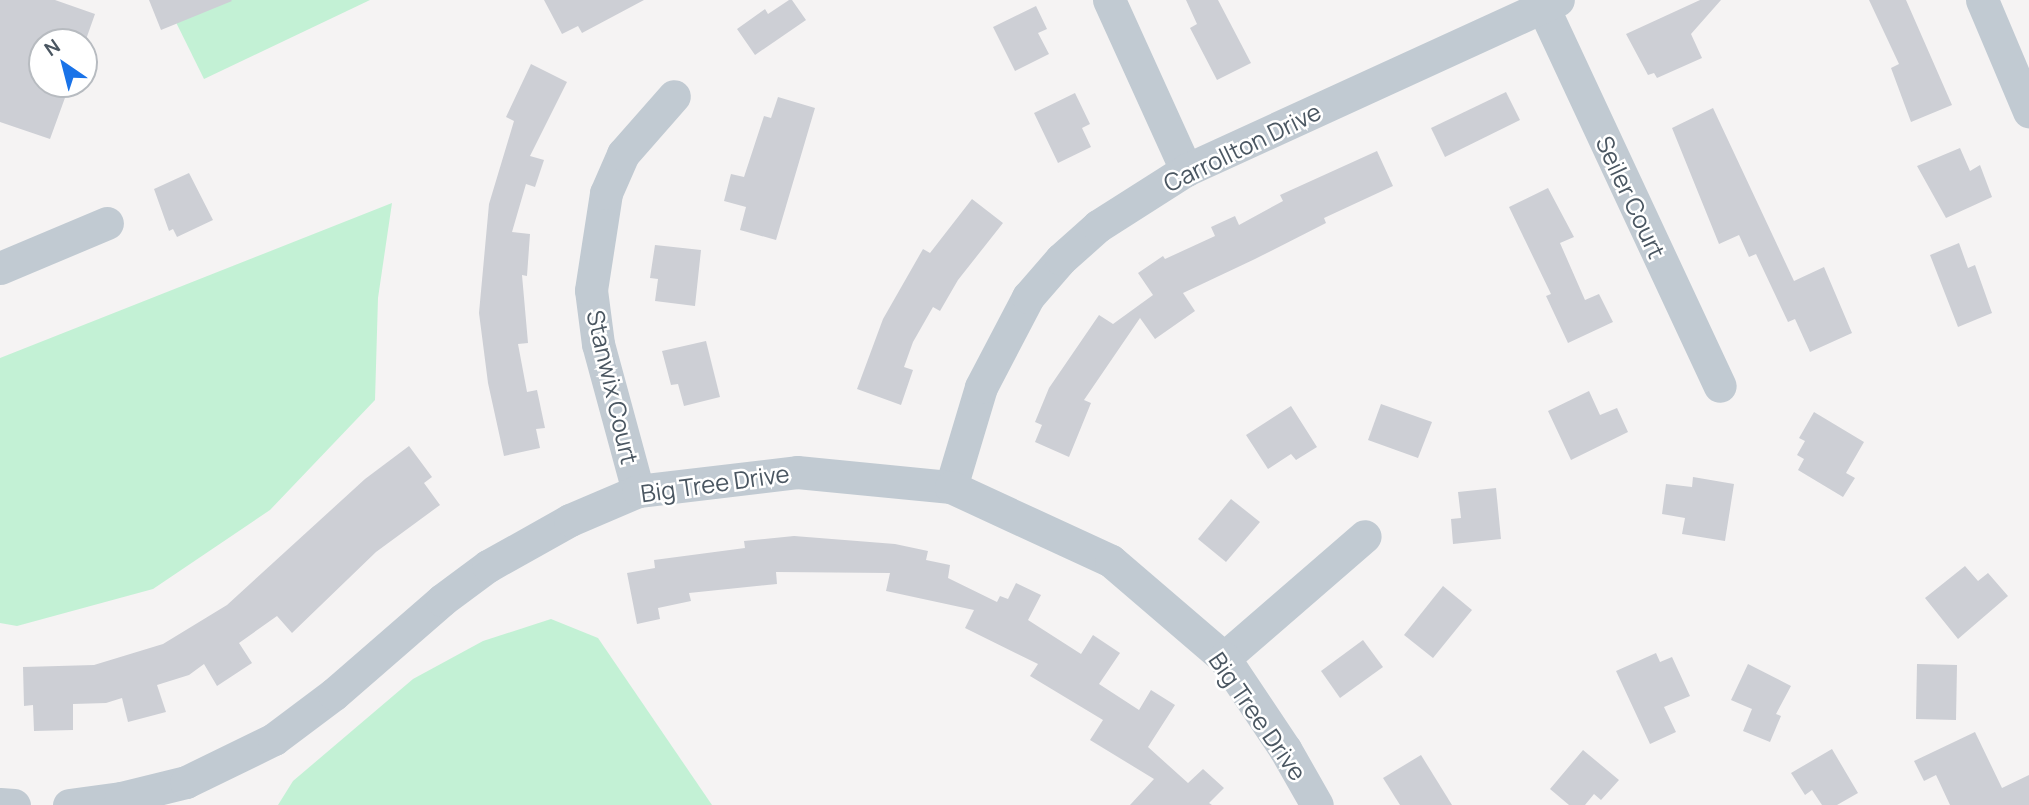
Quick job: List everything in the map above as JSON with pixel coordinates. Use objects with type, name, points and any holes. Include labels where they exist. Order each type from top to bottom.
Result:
[{"type":"street","points":[[1109,0],[1186,170]]},
{"type":"street","points":[[1982,0],[2029,111]]},
{"type":"street","name":"Carrollton Drive","points":[[950,487],[981,387],[1028,297],[1061,259],[1098,226],[1186,170],[1550,3]]},
{"type":"street","name":"Seiler Court","points":[[1550,3],[1720,386]]},
{"type":"street","name":"Stanwix Court","points":[[638,491],[598,344],[591,290],[606,193],[623,154],[674,96]]},
{"type":"street","points":[[0,268],[107,223]]},
{"type":"street","name":"Big Tree Drive","points":[[69,805],[121,798],[186,782],[274,739],[334,694],[442,600],[488,566],[570,520],[638,491],[797,472],[950,487],[1111,561],[1224,658],[1285,749],[1317,805]]},
{"type":"street","points":[[1224,658],[1365,536]]},
{"type":"street","points":[[0,804],[14,805]]},
{"type":"green space","points":[[165,0],[370,0],[204,79]]},
{"type":"green space","points":[[392,203],[378,298],[375,400],[270,510],[153,589],[17,626],[0,623],[0,358]]},
{"type":"green space","points":[[551,619],[598,638],[712,805],[278,805],[293,781],[413,679],[483,641]]},
{"type":"building","points":[[0,0],[55,0],[95,14],[90,28],[28,28],[28,98],[65,98],[50,139],[0,122]]},
{"type":"building","points":[[149,0],[231,0],[232,1],[161,30]]},
{"type":"building","points":[[544,0],[644,0],[582,33],[578,26],[562,34]]},
{"type":"building","points":[[792,0],[806,20],[755,55],[737,29],[765,9],[768,14]]},
{"type":"building","points":[[1186,0],[1218,0],[1251,63],[1217,80],[1190,28],[1197,24]]},
{"type":"building","points":[[1700,0],[1721,0],[1691,34],[1702,58],[1657,78],[1654,73],[1648,75],[1626,34]]},
{"type":"building","points":[[1869,0],[1906,0],[1952,105],[1911,122],[1891,68],[1899,64]]},
{"type":"building","points":[[1036,6],[1047,29],[1038,33],[1049,54],[1015,71],[993,27]]},
{"type":"building","points":[[531,64],[567,82],[530,156],[544,160],[535,187],[526,184],[512,232],[530,234],[527,276],[522,275],[528,343],[518,344],[527,392],[537,390],[545,428],[536,429],[540,448],[504,456],[488,383],[479,313],[489,204],[514,121],[506,117]]},
{"type":"building","points":[[1506,92],[1520,120],[1445,157],[1431,128]]},
{"type":"building","points":[[1075,93],[1090,124],[1082,128],[1091,147],[1058,163],[1034,113]]},
{"type":"building","points":[[778,97],[815,108],[776,240],[740,230],[746,207],[724,201],[731,174],[744,177],[764,116],[771,118]]},
{"type":"building","points":[[1713,108],[1794,281],[1824,267],[1852,333],[1810,352],[1795,319],[1788,322],[1756,254],[1749,257],[1739,235],[1719,244],[1672,128]]},
{"type":"building","points":[[1960,148],[1970,171],[1980,165],[1992,197],[1946,218],[1917,166]]},
{"type":"building","points":[[1377,151],[1393,186],[1324,218],[1326,223],[1183,293],[1195,311],[1155,339],[1140,318],[1084,400],[1091,403],[1069,457],[1035,442],[1042,425],[1035,422],[1049,388],[1099,315],[1113,324],[1153,295],[1138,273],[1163,256],[1165,259],[1215,236],[1211,227],[1235,216],[1239,225],[1283,201],[1280,195]]},
{"type":"building","points":[[189,173],[213,220],[177,237],[173,229],[169,231],[154,189]]},
{"type":"building","points":[[1548,188],[1574,237],[1560,243],[1585,300],[1599,294],[1613,322],[1568,343],[1546,296],[1551,294],[1509,207]]},
{"type":"building","points":[[972,199],[1003,223],[958,280],[940,311],[933,307],[913,342],[904,367],[913,370],[901,405],[857,389],[883,319],[923,249],[930,253]]},
{"type":"building","points":[[1959,243],[1968,268],[1975,265],[1992,313],[1958,327],[1930,255]]},
{"type":"building","points":[[655,245],[701,250],[695,306],[655,301],[658,279],[650,278]]},
{"type":"building","points":[[706,341],[720,397],[684,406],[678,384],[671,385],[662,351]]},
{"type":"building","points":[[1589,391],[1600,415],[1617,408],[1628,432],[1571,460],[1548,411]]},
{"type":"building","points":[[1381,404],[1432,422],[1418,458],[1368,440]]},
{"type":"building","points":[[1291,406],[1317,447],[1296,460],[1291,454],[1268,469],[1246,435]]},
{"type":"building","points":[[1814,412],[1864,442],[1846,473],[1855,478],[1843,497],[1798,470],[1804,459],[1797,455],[1805,441],[1799,438]]},
{"type":"building","points":[[409,446],[432,477],[424,483],[440,505],[376,552],[292,633],[277,616],[239,643],[252,663],[217,686],[204,664],[189,675],[157,685],[166,712],[128,722],[122,698],[106,703],[73,704],[73,730],[34,731],[33,705],[24,706],[23,667],[94,665],[163,644],[227,605],[365,479]]},
{"type":"building","points":[[1693,477],[1734,484],[1725,541],[1682,534],[1685,518],[1662,514],[1666,484],[1692,487]]},
{"type":"building","points":[[1496,488],[1501,539],[1453,544],[1451,519],[1461,518],[1458,492]]},
{"type":"building","points":[[1231,499],[1260,522],[1226,562],[1198,539]]},
{"type":"building","points":[[794,536],[895,544],[928,551],[926,560],[950,565],[948,578],[997,602],[1000,596],[1008,599],[1016,583],[1041,595],[1028,620],[1081,654],[1093,635],[1120,653],[1099,684],[1139,710],[1151,690],[1175,705],[1148,747],[1188,783],[1203,769],[1224,788],[1209,803],[1212,805],[1130,805],[1154,779],[1090,740],[1103,720],[1030,676],[1038,664],[965,628],[974,610],[886,591],[890,573],[776,572],[777,584],[689,593],[691,601],[658,608],[660,619],[637,624],[627,573],[655,568],[654,560],[745,548],[744,541]]},
{"type":"building","points":[[1965,566],[1978,581],[1988,573],[2008,596],[1958,639],[1925,598]]},
{"type":"building","points":[[1443,586],[1472,610],[1433,658],[1404,635]]},
{"type":"building","points":[[1363,640],[1383,667],[1340,698],[1321,671]]},
{"type":"building","points":[[1656,653],[1660,662],[1672,657],[1690,696],[1664,707],[1676,732],[1650,744],[1616,671]]},
{"type":"building","points":[[1748,664],[1791,686],[1776,714],[1781,716],[1770,742],[1743,731],[1752,709],[1731,700]]},
{"type":"building","points":[[1917,664],[1957,665],[1956,720],[1916,719]]},
{"type":"building","points":[[1975,732],[2002,788],[2029,775],[2029,805],[1950,805],[1936,775],[1924,781],[1914,761]]},
{"type":"building","points":[[1832,749],[1858,793],[1837,805],[1822,805],[1812,790],[1805,795],[1791,773]]},
{"type":"building","points":[[1583,750],[1619,780],[1601,800],[1594,794],[1585,805],[1569,805],[1550,789]]},
{"type":"building","points":[[1421,755],[1452,805],[1400,805],[1383,778]]}]
